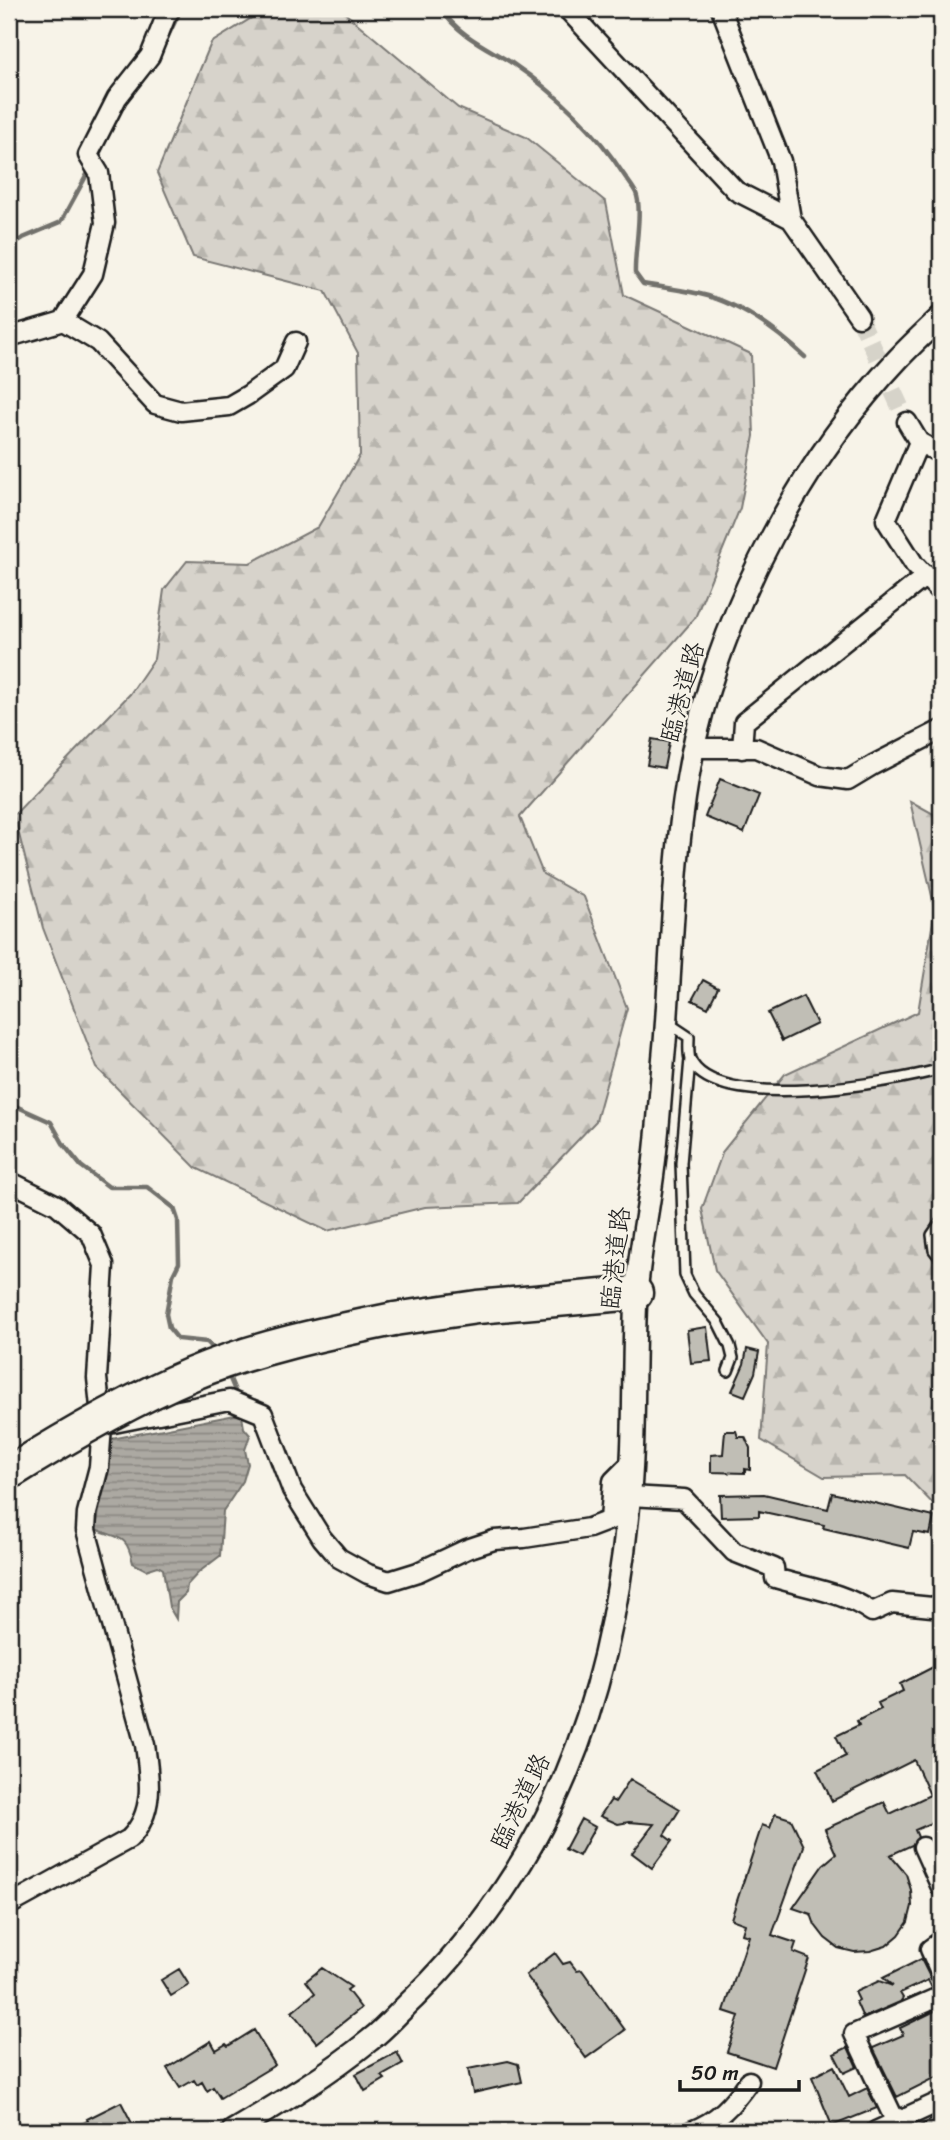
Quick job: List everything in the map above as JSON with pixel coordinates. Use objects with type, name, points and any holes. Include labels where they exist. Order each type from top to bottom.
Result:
[{"type":"highway","points":[[9,1473],[66,1437],[128,1403],[194,1373],[304,1338],[394,1319],[477,1307],[636,1293]]},
{"type":"street","points":[[9,337],[63,321],[93,274],[105,223],[99,173],[88,155],[117,98],[150,56],[166,16],[172,9]]},
{"type":"street","points":[[567,9],[736,191],[791,219]]},
{"type":"street","points":[[721,9],[781,161],[791,219],[859,317]]},
{"type":"street","name":"臨港道路","points":[[233,2131],[314,2081],[374,2038],[449,1962],[480,1926],[519,1869],[557,1795],[589,1715],[608,1645],[622,1567],[630,1496],[636,1293],[654,1162],[674,888],[694,748],[723,644],[771,539],[841,426],[896,360],[941,317]]},
{"type":"street","points":[[63,321],[98,342],[155,404],[181,411],[229,406],[248,395],[284,369],[296,342]]},
{"type":"street","points":[[907,422],[919,442],[941,454]]},
{"type":"street","points":[[919,442],[886,520],[914,564],[941,593]]},
{"type":"street","points":[[742,748],[744,722],[927,575]]},
{"type":"street","points":[[694,748],[756,748],[820,776],[848,780],[941,730]]},
{"type":"street","points":[[9,1181],[57,1205],[91,1234],[104,1265],[97,1378],[102,1426],[99,1467],[87,1513],[86,1530],[145,1745],[150,1780],[148,1801],[140,1828],[129,1839],[9,1905]]},
{"type":"street","points":[[102,1426],[229,1399],[263,1414],[292,1490],[323,1538],[340,1558],[368,1574],[389,1581],[418,1572],[467,1549],[494,1540],[589,1528],[610,1520],[612,1480],[632,1462]]},
{"type":"street","points":[[630,1496],[684,1499],[734,1552],[774,1568],[775,1578],[810,1589],[829,1591],[872,1612],[892,1603],[932,1607],[941,1604]]},
{"type":"street","points":[[923,1847],[941,1887]]},
{"type":"street","points":[[941,1941],[930,1949],[941,1973]]},
{"type":"street","points":[[897,2127],[854,2034],[941,1996]]},
{"type":"street","points":[[691,2131],[714,2121],[734,2103],[749,2081]]},
{"type":"street","points":[[876,2131],[897,2127],[941,2101]]},
{"type":"lane","points":[[666,1022],[689,1037],[690,1059],[681,1163],[685,1275],[694,1294],[718,1322],[730,1346],[733,1358],[728,1371]]},
{"type":"lane","points":[[690,1059],[703,1074],[721,1082],[752,1089],[819,1091],[877,1084],[941,1069]]},
{"type":"lane","points":[[941,1222],[932,1235],[934,1250],[941,1259]]},
{"type":"green space","points":[[266,9],[340,9],[458,108],[526,137],[606,202],[624,295],[751,354],[754,436],[740,508],[695,618],[520,817],[543,874],[584,897],[627,1008],[596,1121],[518,1203],[425,1207],[327,1231],[196,1168],[97,1068],[43,928],[14,815],[130,694],[154,659],[164,590],[187,561],[250,563],[318,527],[360,455],[358,353],[325,291],[193,257],[157,173],[211,43]]},
{"type":"green space","points":[[910,801],[941,818],[941,1512],[905,1475],[824,1477],[761,1440],[768,1344],[715,1270],[702,1209],[723,1151],[785,1074],[918,1012],[935,909]]},
{"type":"shaded area","points":[[235,1415],[242,1416],[244,1428],[250,1435],[245,1450],[248,1464],[243,1481],[223,1511],[220,1556],[187,1585],[186,1593],[177,1602],[176,1619],[169,1607],[163,1569],[158,1566],[146,1570],[133,1563],[125,1542],[96,1529],[111,1439]]},
{"type":"building","points":[[652,739],[669,742],[664,768],[647,765]]},
{"type":"building","points":[[720,779],[759,795],[744,833],[705,817]]},
{"type":"building","points":[[703,980],[718,988],[708,1008],[692,1000]]},
{"type":"building","points":[[803,996],[817,1024],[782,1041],[768,1013]]},
{"type":"building","points":[[707,1327],[711,1361],[691,1363],[687,1330]]},
{"type":"building","points":[[747,1349],[759,1352],[755,1373],[745,1396],[732,1391],[744,1364]]},
{"type":"building","points":[[725,1431],[736,1431],[738,1437],[745,1437],[750,1448],[750,1470],[745,1469],[745,1473],[711,1472],[711,1455],[723,1454]]},
{"type":"building","points":[[832,1493],[934,1517],[930,1535],[913,1532],[909,1548],[759,1511],[759,1516],[721,1517],[720,1495],[764,1494],[828,1509]]},
{"type":"building","points":[[941,1663],[941,1819],[915,1830],[918,1837],[912,1845],[890,1855],[906,1874],[911,1890],[912,1906],[908,1922],[899,1935],[886,1946],[854,1952],[838,1948],[825,1938],[811,1914],[793,1908],[823,1865],[836,1854],[825,1829],[884,1802],[890,1814],[930,1795],[914,1760],[832,1801],[817,1770],[846,1756],[836,1736],[859,1725],[857,1721],[881,1709],[878,1703],[903,1691],[900,1684]]},
{"type":"building","points":[[630,1779],[680,1809],[664,1835],[672,1841],[652,1868],[632,1853],[654,1824],[618,1824],[600,1816],[611,1800],[615,1802]]},
{"type":"building","points":[[775,1814],[791,1819],[804,1846],[772,1935],[796,1943],[793,1952],[809,1958],[773,2067],[727,2052],[739,2016],[724,2011],[749,1936],[742,1934],[745,1924],[731,1919],[762,1825],[770,1828]]},
{"type":"building","points":[[581,1819],[595,1827],[579,1856],[565,1849]]},
{"type":"building","points":[[555,1953],[563,1964],[570,1962],[577,1971],[582,1970],[625,2030],[586,2058],[526,1975]]},
{"type":"building","points":[[921,1959],[931,1979],[939,1985],[932,1988],[928,1980],[900,1993],[903,1998],[900,2002],[863,2018],[855,1992],[879,1981],[893,1986],[883,1978]]},
{"type":"building","points":[[322,1968],[351,1987],[347,1990],[361,2008],[317,2043],[292,2012],[315,1993],[306,1981]]},
{"type":"building","points":[[179,1969],[189,1985],[171,1996],[161,1980]]},
{"type":"building","points":[[941,2008],[941,2075],[897,2097],[873,2048],[903,2035],[900,2028]]},
{"type":"building","points":[[254,2030],[275,2065],[220,2098],[213,2087],[207,2091],[202,2082],[197,2085],[194,2080],[180,2088],[167,2068],[211,2041],[216,2050]]},
{"type":"building","points":[[848,2047],[857,2067],[844,2073],[834,2054]]},
{"type":"building","points":[[397,2052],[403,2064],[382,2076],[385,2079],[365,2091],[356,2074]]},
{"type":"building","points":[[508,2061],[518,2064],[522,2082],[473,2093],[468,2069]]},
{"type":"building","points":[[834,2066],[849,2097],[867,2088],[877,2108],[832,2126],[812,2077]]},
{"type":"building","points":[[121,2102],[136,2131],[64,2131],[88,2121],[87,2119]]},
{"type":"building","points":[[941,2115],[941,2131],[911,2131],[911,2130]]},
{"type":"waterway","points":[[156,61],[181,9]]},
{"type":"waterway","points":[[441,9],[464,33],[512,63],[559,100],[588,128],[613,159],[635,191],[638,200],[635,273],[643,284],[700,294],[735,306],[771,329],[805,357]]},
{"type":"waterway","points":[[9,247],[61,222],[90,169]]},
{"type":"waterway","points":[[9,1103],[51,1122],[64,1145],[81,1166],[109,1187],[147,1187],[174,1208],[178,1220],[179,1263],[173,1275],[166,1314],[169,1328],[178,1339],[207,1342],[218,1353]]},
{"type":"waterway","points":[[228,1374],[238,1398]]},
{"type":"tunnel","points":[[859,317],[907,422]]}]
